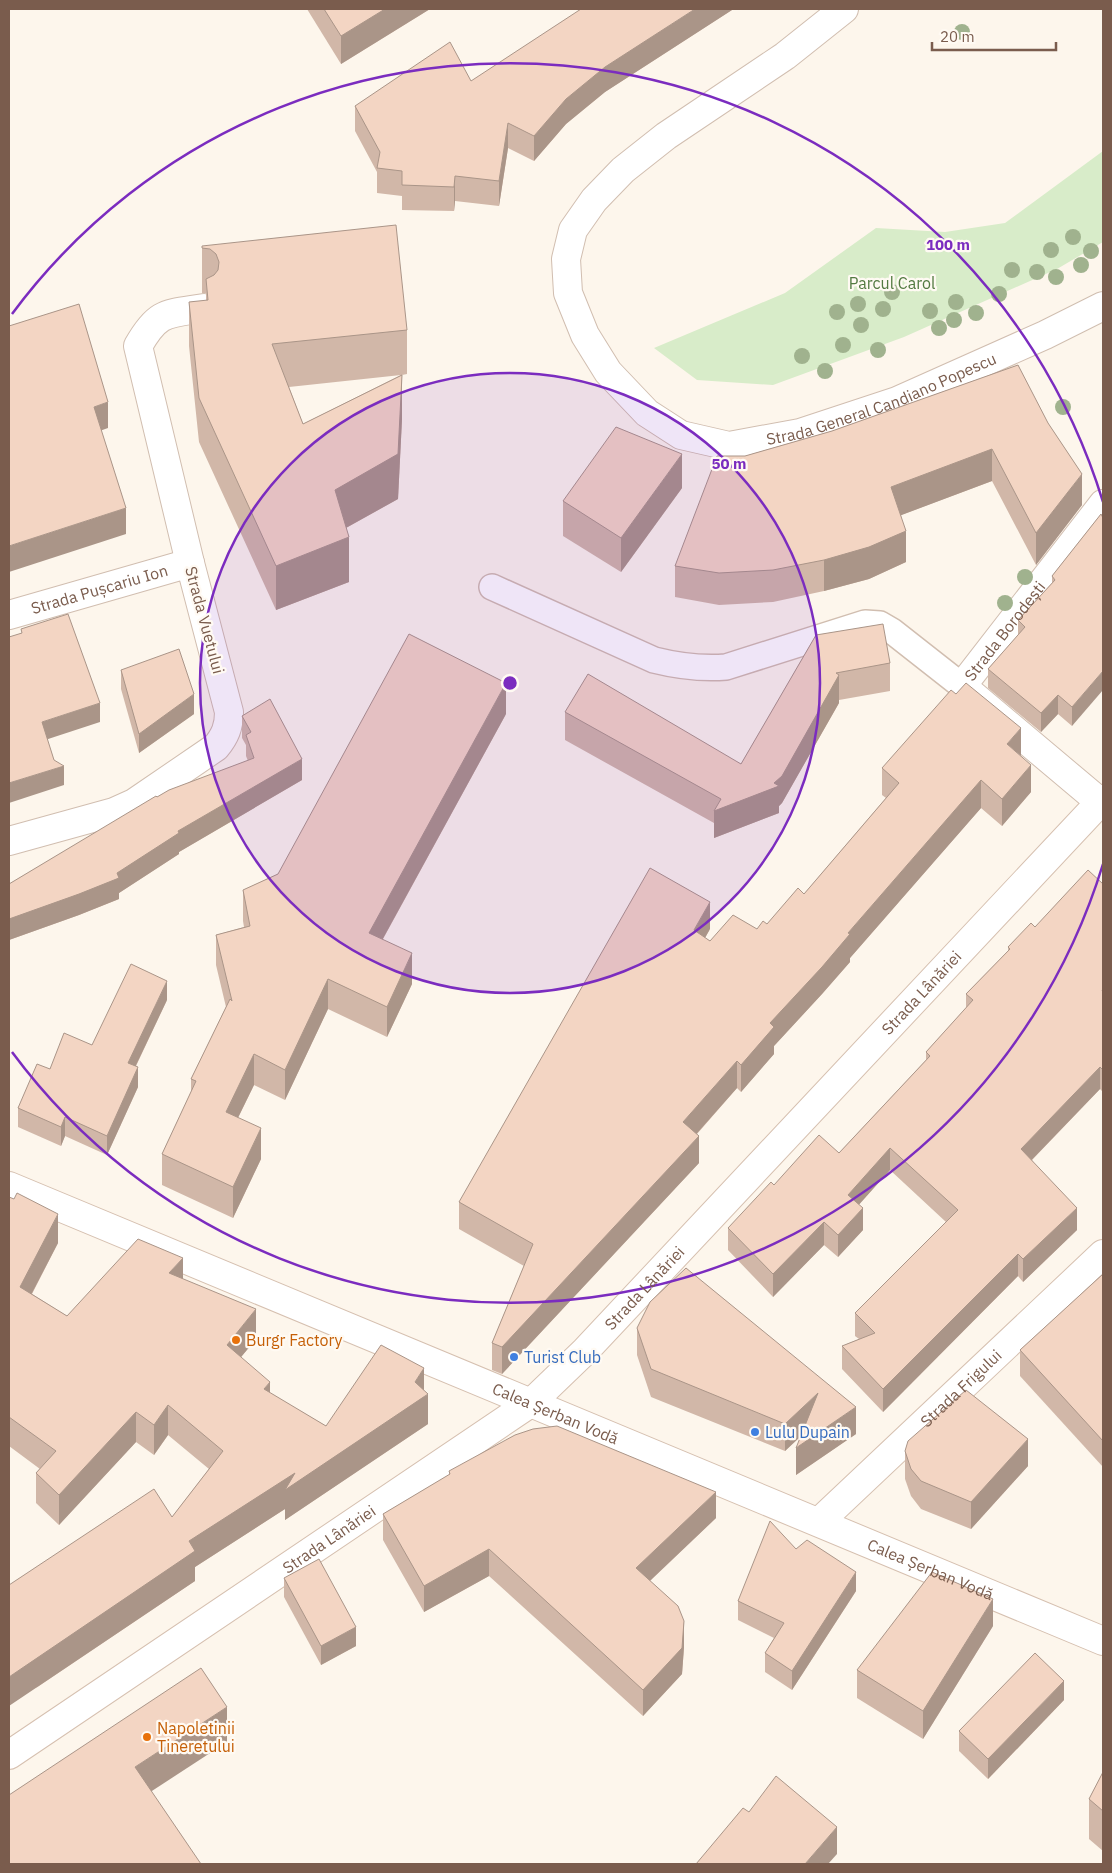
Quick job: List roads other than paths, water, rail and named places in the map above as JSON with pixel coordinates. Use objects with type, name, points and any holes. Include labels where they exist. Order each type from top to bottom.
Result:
[{"type":"street","name":"Strada General Candiano Popescu","points":[[844,9],[785,56],[666,136],[623,170],[594,200],[573,230],[566,259],[568,292],[586,335],[608,372],[647,413],[681,435],[729,446],[800,433],[897,401],[1045,335],[1103,306]]},
{"type":"street","name":"Strada Vuetului","points":[[9,841],[114,812],[134,803],[216,748],[224,737],[229,724],[229,712],[190,563],[138,346],[149,327],[162,316],[204,308]]},
{"type":"street","name":"Strada Borodești","points":[[1102,801],[962,686],[1103,504]]},
{"type":"street","name":"Strada Pușcariu Ion","points":[[9,615],[190,563]]},
{"type":"street","name":"Strada Lânăriei","points":[[9,1755],[532,1402],[585,1351],[1102,801]]},
{"type":"street","name":"Calea Șerban Vodă","points":[[9,1186],[1103,1641]]},
{"type":"street","name":"Strada Frigului","points":[[819,1522],[1103,1254]]},
{"type":"lane","points":[[492,587],[654,660],[682,666],[726,667],[865,623],[880,624],[892,631],[962,686]]},
{"type":"place","name":"Burgr Factory","points":[[236,1340]]},
{"type":"place","name":"Turist Club","points":[[514,1357]]},
{"type":"place","name":"Lulu Dupain","points":[[755,1432]]},
{"type":"place","name":"Napoletinii Tineretului","points":[[147,1737]]},
{"type":"park label","name":"Parcul Carol","points":[[892,283]]}]
